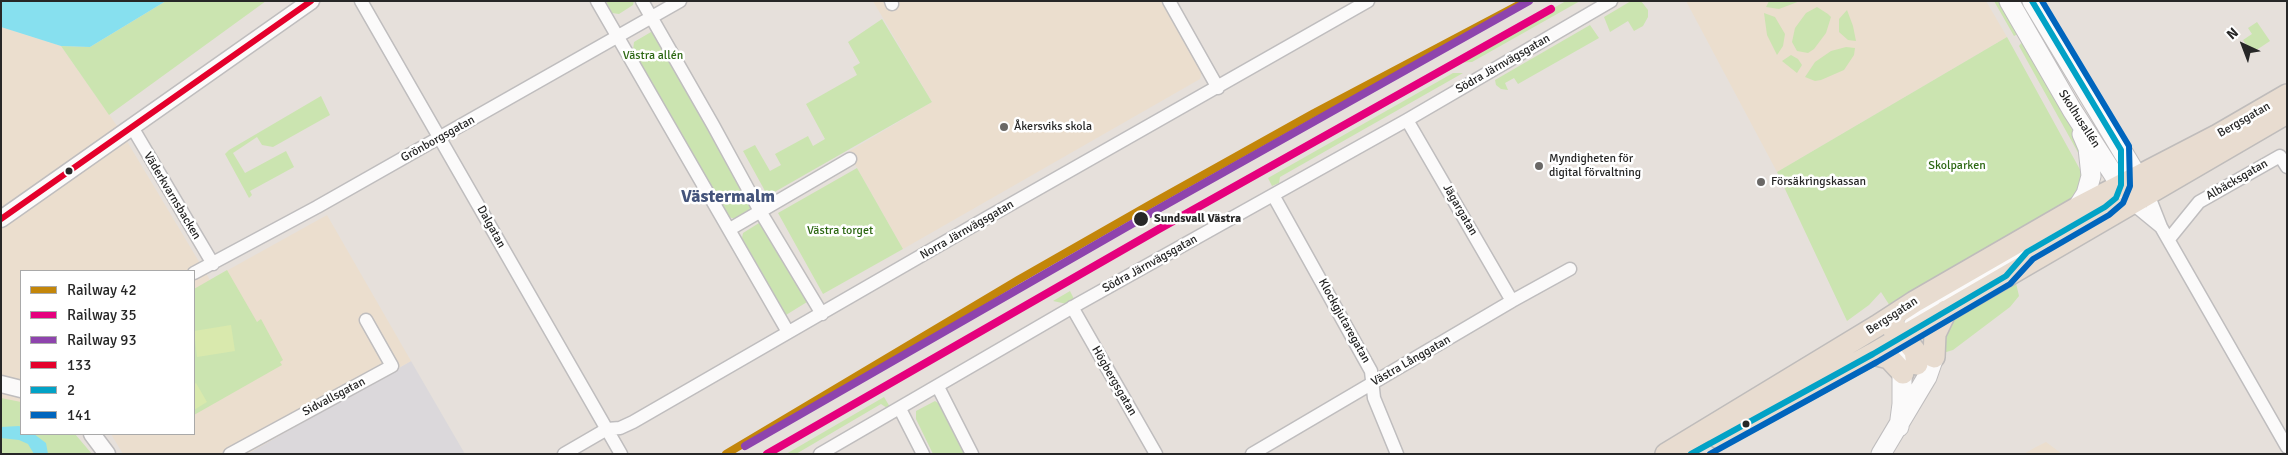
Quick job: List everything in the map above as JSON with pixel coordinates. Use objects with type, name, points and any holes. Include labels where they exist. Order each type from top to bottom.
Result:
[{"type":"highway","name":"Bergsgatan","points":[[1666,454],[1914,302],[2009,247],[2077,208],[2135,190],[2156,167],[2252,110],[2287,96]]},
{"type":"highway","name":"Bergsgatan","points":[[1691,454],[1906,336],[2006,276],[2135,190],[2287,113]]},
{"type":"highway","points":[[1918,364],[1946,311]]},
{"type":"highway","points":[[1877,326],[1898,330],[1906,336],[1915,351],[1918,364]]},
{"type":"highway","points":[[1873,354],[1918,364]]},
{"type":"main road","name":"Skolhusallén","points":[[2033,2],[2121,150],[2135,190]]},
{"type":"main road","name":"Skolhusallén","points":[[2012,7],[2072,110],[2135,190]]},
{"type":"main road","points":[[2072,110],[2088,148],[2091,176],[2086,194],[2077,208]]},
{"type":"main road","name":"Skolhusallén","points":[[2121,150],[2138,163],[2156,167]]},
{"type":"main road","points":[[1906,336],[1922,312],[1996,270],[2009,247]]},
{"type":"main road","points":[[1881,454],[1928,377],[1918,364]]},
{"type":"main road","points":[[1899,427],[1918,364]]},
{"type":"street","points":[[1,219],[311,1]]},
{"type":"street","name":"Dalgatan","points":[[360,1],[621,454]]},
{"type":"street","points":[[597,1],[788,332]]},
{"type":"street","points":[[642,1],[760,211],[822,314]]},
{"type":"street","name":"Grönborgsgatan","points":[[195,273],[680,1]]},
{"type":"street","points":[[1169,1],[1218,88]]},
{"type":"street","name":"Norra Järnvägsgatan","points":[[564,454],[607,429],[620,428],[633,422],[1368,1]]},
{"type":"street","name":"Södra Järnvägsgatan","points":[[820,454],[1072,308],[1407,120],[1611,1]]},
{"type":"street","points":[[2012,7],[2033,2]]},
{"type":"street","name":"Jägargatan","points":[[1407,120],[1512,301]]},
{"type":"street","name":"Väderkvarnsbacken","points":[[132,127],[213,264]]},
{"type":"street","name":"Albäcksgatan","points":[[2168,239],[2198,202],[2280,156],[2287,167]]},
{"type":"street","points":[[730,229],[850,158]]},
{"type":"street","name":"Skolhusallén","points":[[2135,190],[2161,227]]},
{"type":"street","name":"Skolhusallén","points":[[2135,190],[2161,227],[2287,447]]},
{"type":"street","name":"Klockgjutaregatan","points":[[1273,195],[1371,372],[1374,398],[1397,454]]},
{"type":"street","name":"Västra Långgatan","points":[[1252,454],[1512,301],[1570,269]]},
{"type":"street","name":"Högbergsgatan","points":[[1072,308],[1156,454]]},
{"type":"street","name":"Sidvallsgatan","points":[[230,454],[392,366],[366,320]]},
{"type":"street","points":[[1,384],[20,389]]},
{"type":"street","points":[[938,387],[972,454]]},
{"type":"street","points":[[900,409],[923,454]]},
{"type":"street","points":[[93,435],[107,454]]},
{"type":"shaded area","name":"Åkersviks skola","points":[[873,1],[1162,1],[1202,71],[1200,79],[903,249],[848,152],[932,102]]},
{"type":"shaded area","points":[[1686,1],[1986,1],[2007,37],[1777,172]]},
{"type":"shaded area","points":[[1,27],[61,46],[122,133],[210,280],[327,215],[411,361],[247,454],[123,454],[112,435],[195,435],[195,270],[20,270],[20,433],[1,435]]},
{"type":"shaded area","points":[[411,361],[465,454],[247,454]]},
{"type":"shaded area","points":[[2046,442],[2062,454],[2024,454],[2036,447]]},
{"type":"green space","points":[[166,1],[266,1],[109,115],[61,46],[90,47]]},
{"type":"green space","name":"Västra allén","points":[[606,1],[634,1],[633,5],[619,14],[612,13]]},
{"type":"green space","points":[[1566,1],[1580,1],[1472,62],[1455,63]]},
{"type":"green space","points":[[1631,1],[1641,1],[1648,10],[1648,17],[1643,26],[1634,31],[1628,21],[1610,32],[1604,17]]},
{"type":"green space","points":[[1769,1],[1800,1],[1779,9],[1766,7]]},
{"type":"green space","points":[[1994,1],[2000,1],[2018,34],[2014,36]]},
{"type":"green space","points":[[1817,7],[1831,17],[1826,33],[1814,49],[1808,53],[1797,51],[1792,42],[1795,28],[1806,13]]},
{"type":"green space","points":[[1847,10],[1856,41],[1848,40],[1839,32],[1839,19]]},
{"type":"green space","points":[[1764,13],[1775,17],[1785,34],[1783,46],[1777,55],[1767,35]]},
{"type":"green space","points":[[882,19],[932,102],[771,194],[765,191],[743,151],[755,145],[770,171],[781,165],[775,154],[808,136],[813,146],[825,139],[806,104],[857,75],[853,67],[860,63],[848,42]]},
{"type":"green space","points":[[2257,22],[2270,41],[2252,53],[2243,40],[2252,34],[2248,28]]},
{"type":"green space","points":[[1590,25],[1599,38],[1518,84],[1514,78],[1505,83],[1508,90],[1501,89],[1496,85],[1495,80]]},
{"type":"green space","name":"Västra allén","points":[[651,32],[656,34],[751,202],[750,209],[735,219],[729,217],[633,50],[634,42]]},
{"type":"green space","name":"Skolparken","points":[[2007,37],[2083,175],[2082,188],[2071,200],[1890,306],[1881,292],[1869,305],[1847,321],[1777,172]]},
{"type":"green space","points":[[2022,42],[2076,136],[2081,158],[2019,46]]},
{"type":"green space","points":[[1846,47],[1855,48],[1854,55],[1844,70],[1821,80],[1815,81],[1805,77],[1815,62],[1831,51]]},
{"type":"green space","points":[[1791,55],[1798,59],[1802,65],[1797,73],[1782,61]]},
{"type":"green space","points":[[1453,73],[1463,73],[1280,177],[1279,183],[1272,186],[1268,178]]},
{"type":"green space","points":[[321,96],[330,115],[273,147],[262,145],[257,137],[233,153],[245,173],[286,151],[294,167],[250,191],[252,195],[249,198],[225,154]]},
{"type":"green space","name":"Västra torget","points":[[857,168],[903,249],[823,294],[778,213]]},
{"type":"green space","points":[[759,223],[764,226],[807,302],[786,315],[742,238],[743,233]]},
{"type":"green space","points":[[227,270],[257,322],[261,319],[283,360],[280,362],[282,365],[195,414],[195,288]]},
{"type":"green space","points":[[2016,283],[2019,296],[2010,307],[1953,350],[1943,353],[1947,323]]},
{"type":"green space","points":[[1070,291],[1074,299],[1067,304],[1053,301]]},
{"type":"green space","points":[[231,325],[235,351],[197,357],[195,331]]},
{"type":"green space","points":[[195,384],[207,402],[195,409]]},
{"type":"green space","points":[[884,397],[890,407],[887,408],[881,404],[796,454],[786,454]]},
{"type":"green space","points":[[1,398],[20,402],[20,435],[76,435],[92,454],[1,454]]},
{"type":"green space","points":[[935,401],[941,405],[966,454],[933,454],[916,419],[916,411]]},
{"type":"water","points":[[1,1],[166,1],[90,47],[61,46],[1,27]]},
{"type":"water","points":[[19,426],[20,435],[35,435],[46,443],[48,454],[34,454],[28,444],[19,440],[1,438],[1,427]]},
{"type":"rail line","name":"42","points":[[726,454],[1018,280],[1151,204],[1314,113],[1526,1]]},
{"type":"rail line","name":"93","points":[[745,446],[1151,213],[1529,1]]},
{"type":"rail line","name":"35","points":[[767,454],[1159,229],[1551,9]]},
{"type":"transit line","name":"133","points":[[1,219],[311,1]]},
{"type":"transit line","name":"2","points":[[1691,454],[1873,354],[2006,276],[2027,252],[2105,207],[2116,198],[2121,185],[2121,150],[2032,1]]},
{"type":"transit line","name":"141","points":[[1710,454],[1877,362],[2010,284],[2033,259],[2109,215],[2123,203],[2130,186],[2129,146],[2042,1]]},
{"type":"place","name":"Åkersviks skola","points":[[1004,127]]},
{"type":"place","name":"Myndigheten för digital förvaltning","points":[[1539,166]]},
{"type":"place","name":"Försäkringskassan","points":[[1761,182]]},
{"type":"place","name":"Sundsvall Västra","points":[[1141,219]]},
{"type":"district","name":"Västermalm","points":[[728,197]]}]
